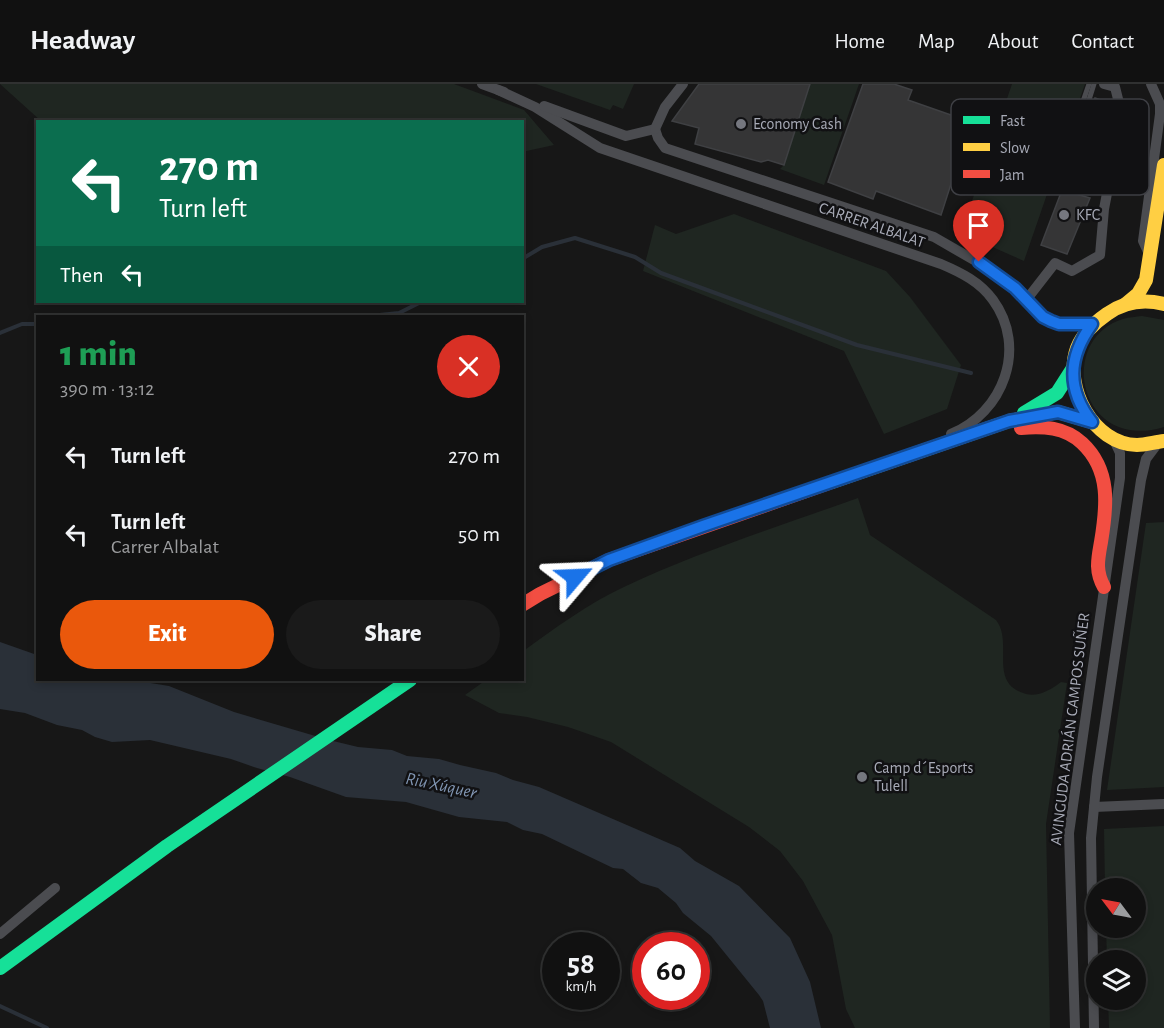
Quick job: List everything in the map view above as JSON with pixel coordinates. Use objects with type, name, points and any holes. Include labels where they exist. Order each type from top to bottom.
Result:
[{"type":"main road","points":[[1161,442],[1135,444],[1113,438],[1092,422],[1075,392],[1073,368],[1082,338],[1092,324],[1107,312],[1135,298],[1146,280],[1164,165]]},
{"type":"main road","points":[[1126,304],[1142,301],[1164,304]]},
{"type":"main road","points":[[1009,421],[1057,393],[1073,368]]},
{"type":"main road","points":[[524,604],[609,560],[1009,421],[1058,412],[1092,422]]},
{"type":"main road","points":[[899,459],[962,447],[1033,425],[1063,430],[1074,436],[1092,453],[1105,483],[1106,501],[1097,570],[1104,586]]},
{"type":"main road","points":[[0,969],[167,846],[409,681]]},
{"type":"street","name":"CARRER ALBALAT","points":[[482,84],[626,136],[655,129],[657,138],[665,148],[934,237],[986,267],[1027,299],[1043,317],[1059,324],[1092,324]]},
{"type":"street","points":[[655,129],[665,107],[683,84]]},
{"type":"street","points":[[1104,84],[1115,87],[1118,99]]},
{"type":"street","points":[[1150,258],[1143,241],[1160,114],[1160,104],[1151,84]]},
{"type":"street","name":"CARRER ALBALAT","points":[[498,90],[535,107],[600,148],[941,264],[969,277],[993,299],[1007,331],[1009,357],[1004,382],[990,406],[981,416],[963,428],[909,448],[828,483]]},
{"type":"street","points":[[1027,299],[1054,263],[1072,271],[1100,255],[1107,195]]},
{"type":"street","name":"AVINGUDA ADRIÁN CAMPOS SUÑER","points":[[1075,1028],[1069,833],[1120,478],[1120,453],[1113,438]]},
{"type":"street","name":"AVINGUDA ADRIÁN CAMPOS SUÑER","points":[[1094,1028],[1090,838],[1141,480],[1146,459],[1161,442]]},
{"type":"street","points":[[1094,807],[1164,804]]},
{"type":"street","points":[[0,934],[55,888]]},
{"type":"lane","points":[[1084,99],[1089,84]]},
{"type":"lane","points":[[1089,99],[1094,84]]},
{"type":"shaded area","points":[[0,84],[454,84],[524,110],[554,145],[524,152],[524,120],[40,120]]},
{"type":"shaded area","points":[[536,84],[634,84],[623,109],[613,105],[610,110]]},
{"type":"shaded area","points":[[810,84],[859,84],[824,185],[780,169],[784,165]]},
{"type":"shaded area","points":[[1012,84],[1085,84],[1080,99],[1007,99]]},
{"type":"shaded area","points":[[974,195],[1047,195],[1024,261],[961,233]]},
{"type":"shaded area","points":[[734,214],[886,271],[910,297],[961,365],[947,409],[884,434],[844,351],[643,271],[655,225],[676,234]]},
{"type":"shaded area","points":[[1142,316],[1164,320],[1164,427],[1135,431],[1113,424],[1096,410],[1086,391],[1084,369],[1089,348],[1102,331],[1123,319]]},
{"type":"shaded area","name":"Camp d´Esports Tulell","points":[[858,498],[870,535],[996,620],[1003,640],[1004,672],[1007,681],[1014,689],[1035,695],[1061,682],[1067,683],[1046,824],[1050,1028],[855,1028],[846,1009],[832,935],[803,881],[780,851],[749,827],[611,742],[568,727],[499,713],[465,695],[485,681],[524,681],[524,651],[572,616],[654,573]]},
{"type":"shaded area","points":[[1164,522],[1164,787],[1107,790],[1146,523]]},
{"type":"shaded area","points":[[1164,826],[1164,1028],[1109,1028],[1108,1010],[1146,1010],[1146,950],[1107,950],[1106,938],[1146,938],[1146,878],[1105,878],[1104,829]]},
{"type":"water","name":"Riu Xúquer","points":[[0,642],[36,655],[36,681],[138,681],[169,686],[234,712],[329,740],[358,747],[392,750],[407,756],[439,759],[496,773],[539,787],[680,848],[695,861],[739,886],[790,938],[810,982],[821,1028],[770,1028],[763,1001],[759,995],[710,935],[710,932],[706,932],[683,913],[676,903],[658,888],[641,883],[623,869],[613,868],[542,834],[523,830],[507,822],[459,817],[406,802],[346,797],[231,759],[150,740],[112,742],[82,730],[57,725],[25,713],[0,709]]},
{"type":"building","name":"Economy Cash","points":[[699,84],[810,84],[784,165],[768,160],[761,162],[695,144],[699,128],[672,121]]},
{"type":"building","points":[[863,84],[894,84],[912,90],[908,100],[951,115],[951,184],[941,215],[876,191],[873,199],[828,182]]},
{"type":"building","points":[[1060,195],[1080,195],[1090,198],[1067,254],[1041,245]]},
{"type":"waterway","points":[[524,258],[542,247],[575,238],[635,257],[661,273],[857,345],[971,373]]},
{"type":"waterway","points":[[380,315],[399,313],[419,303]]},
{"type":"waterway","points":[[0,333],[22,324],[36,324]]},
{"type":"waterway","points":[[0,1006],[47,1028]]},
{"type":"traffic: fast","points":[[1024,413],[1057,393],[1073,368]]},
{"type":"traffic: fast","points":[[0,968],[167,846],[409,681]]},
{"type":"traffic: slow","points":[[1126,304],[1138,294],[1146,280],[1164,165]]},
{"type":"traffic: slow","points":[[1164,304],[1134,303],[1107,314],[1082,338],[1074,363],[1074,379],[1078,396],[1085,411],[1107,435],[1121,442],[1137,445],[1164,441]]},
{"type":"traffic: slow","points":[[832,482],[1009,421],[1058,412],[1092,422]]},
{"type":"traffic: jam","points":[[1021,428],[1045,428],[1068,434],[1082,443],[1098,465],[1105,489],[1098,565],[1099,576],[1104,587]]},
{"type":"traffic: jam","points":[[524,604],[609,560],[832,482]]},
{"type":"place","name":"Economy Cash","points":[[741,124]]},
{"type":"place","name":"KFC","points":[[1064,215]]},
{"type":"place","name":"Camp d´Esports Tulell","points":[[862,777]]},
{"type":"route","points":[[575,577],[609,560],[703,526],[1009,421],[1058,412],[1092,422],[1079,402],[1073,380],[1076,352],[1092,324],[1059,324],[1043,317],[1015,288],[979,262]]}]
